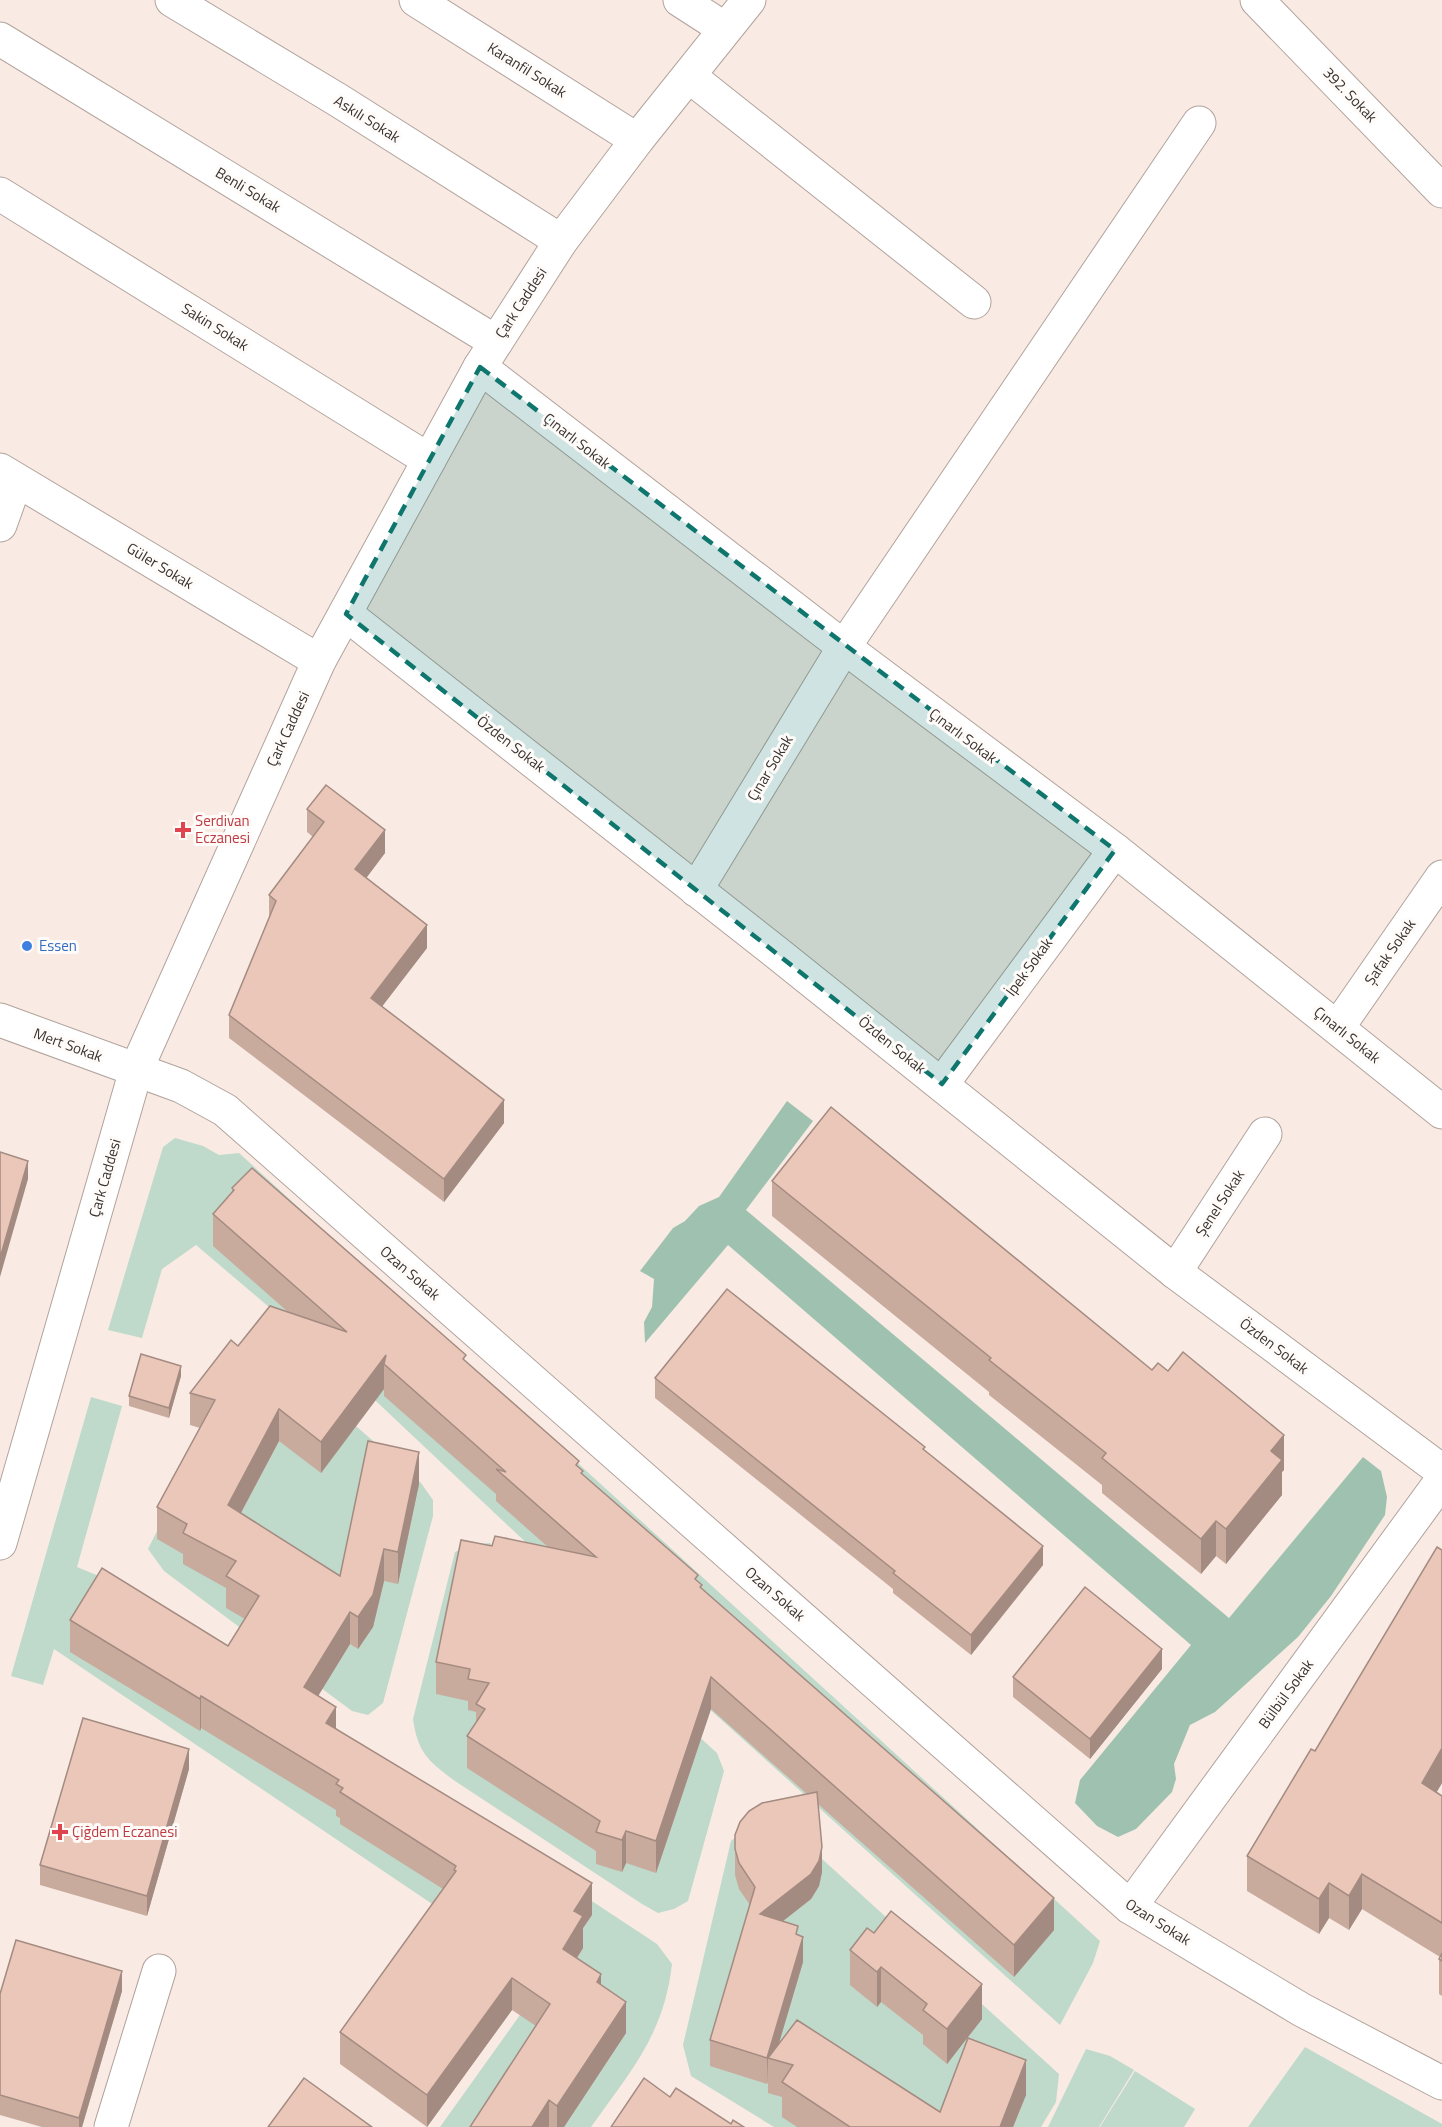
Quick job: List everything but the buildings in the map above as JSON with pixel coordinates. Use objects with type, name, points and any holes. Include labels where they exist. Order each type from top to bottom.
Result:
[{"type":"street","name":"Askılı Sokak","points":[[172,0],[338,100],[561,242]]},
{"type":"street","name":"Karanfil Sokak","points":[[416,0],[637,140]]},
{"type":"street","points":[[680,0],[725,28]]},
{"type":"street","name":"Çark Caddesi","points":[[0,1543],[136,1070],[320,661],[488,354],[561,242],[637,140],[749,0]]},
{"type":"street","name":"392. Sokak","points":[[1268,4],[1442,191]]},
{"type":"street","name":"Benli Sokak","points":[[0,39],[488,354]]},
{"type":"street","points":[[689,76],[974,302]]},
{"type":"street","name":"Çınar Sokak","points":[[696,890],[844,647],[1198,123]]},
{"type":"street","name":"Sakin Sokak","points":[[0,194],[429,460]]},
{"type":"street","name":"Çınarlı Sokak","points":[[488,354],[844,647],[1115,850],[1442,1112]]},
{"type":"street","points":[[0,525],[8,475]]},
{"type":"street","name":"Güler Sokak","points":[[8,475],[320,661]]},
{"type":"street","name":"Özden Sokak","points":[[346,614],[942,1084],[1175,1272],[1442,1471]]},
{"type":"street","name":"İpek Sokak","points":[[942,1084],[1115,850]]},
{"type":"street","name":"Şafak Sokak","points":[[1338,1028],[1442,877]]},
{"type":"street","name":"Mert Sokak","points":[[0,1020],[136,1070]]},
{"type":"street","name":"Ozan Sokak","points":[[136,1070],[181,1086],[225,1110],[1130,1907],[1302,2010],[1442,2084]]},
{"type":"street","name":"Şenel Sokak","points":[[1175,1272],[1265,1134]]},
{"type":"street","name":"Bülbül Sokak","points":[[1130,1907],[1442,1480]]},
{"type":"street","points":[[111,2127],[159,1971]]},
{"type":"highlighted area","points":[[480,367],[1115,850],[942,1084],[346,614]]},
{"type":"green space","points":[[787,1101],[813,1121],[746,1210],[1229,1618],[1363,1457],[1381,1471],[1387,1497],[1385,1515],[1331,1596],[1298,1637],[1215,1712],[1190,1725],[1174,1764],[1176,1779],[1172,1792],[1136,1829],[1118,1837],[1097,1826],[1075,1803],[1080,1780],[1191,1645],[728,1245],[645,1343],[644,1322],[652,1307],[654,1279],[640,1271],[673,1228],[685,1221],[699,1206],[719,1197]]},
{"type":"green space","points":[[175,1138],[203,1146],[219,1155],[239,1153],[1100,1941],[1093,1963],[1060,2025],[554,1569],[343,1370],[196,1245],[162,1269],[142,1338],[108,1330],[163,1147]]},
{"type":"green space","points":[[284,1363],[421,1483],[433,1500],[433,1516],[383,1703],[368,1715],[352,1711],[164,1571],[148,1549],[240,1367]]},
{"type":"green space","points":[[91,1397],[122,1406],[77,1567],[99,1576],[657,1944],[672,1964],[668,1989],[653,2032],[632,2070],[591,2127],[440,2127],[545,1980],[54,1649],[43,1685],[11,1676]]},
{"type":"green space","points":[[490,1543],[504,1560],[717,1753],[724,1771],[688,1901],[674,1909],[658,1913],[642,1904],[455,1781],[431,1762],[421,1748],[413,1719],[455,1552],[469,1545]]},
{"type":"green space","points":[[778,1819],[1059,2074],[1056,2102],[1041,2127],[774,2127],[691,2076],[683,2045],[731,1841],[755,1821]]},
{"type":"green space","points":[[1305,2047],[1442,2124],[1442,2127],[1248,2127]]},
{"type":"green space","points":[[1086,2049],[1110,2056],[1134,2070],[1099,2127],[1048,2127]]},
{"type":"green space","points":[[1135,2071],[1195,2109],[1184,2127],[1100,2127]]},
{"type":"place","name":"Serdivan Eczanesi","points":[[183,830]]},
{"type":"place","name":"Essen","points":[[27,946]]},
{"type":"place","name":"Çiğdem Eczanesi","points":[[60,1832]]}]
